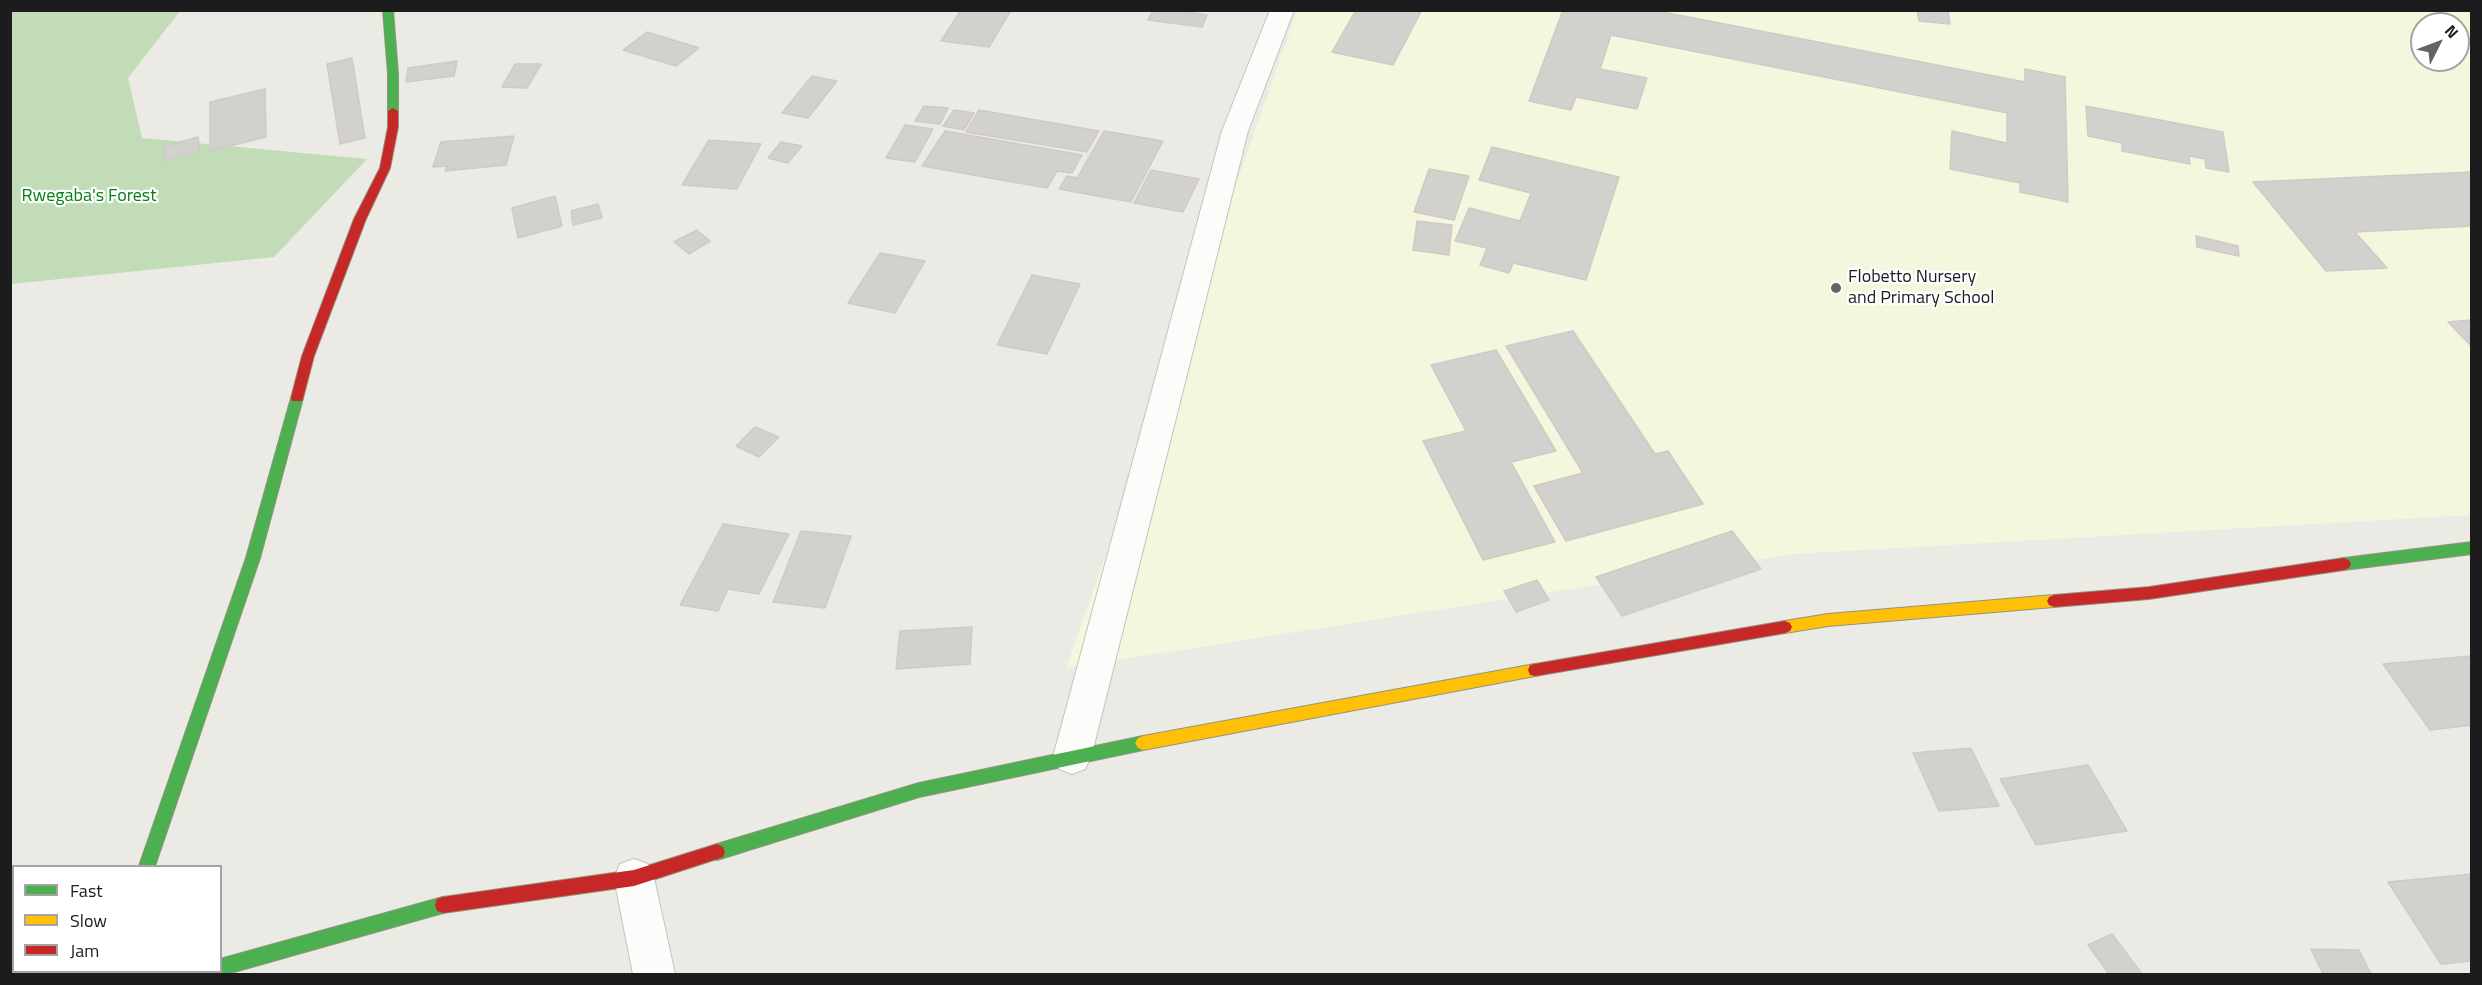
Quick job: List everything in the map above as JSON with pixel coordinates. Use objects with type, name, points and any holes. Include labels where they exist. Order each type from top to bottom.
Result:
[{"type":"main road","points":[[148,865],[253,558],[308,356],[360,219],[385,168],[393,127],[393,74],[388,10]]},
{"type":"main road","points":[[222,967],[448,904],[634,878],[919,790],[1071,757],[1458,683],[1828,620],[2149,593],[2414,554],[2472,548]]},
{"type":"street","points":[[1071,757],[1235,131],[1282,10]]},
{"type":"street","points":[[634,878],[654,975]]},
{"type":"shaded area","name":"Flobetto Nursery and Primary School","points":[[1297,11],[2471,11],[2471,515],[1794,554],[1066,668]]},
{"type":"green space","name":"Rwegaba's Forest","points":[[10,11],[180,11],[128,78],[142,138],[367,159],[274,257],[11,284]]},
{"type":"building","points":[[961,10],[1011,10],[989,47],[941,41]]},
{"type":"building","points":[[1153,10],[1175,10],[1207,15],[1202,27],[1148,20]]},
{"type":"building","points":[[1356,10],[1422,10],[1393,65],[1332,52]]},
{"type":"building","points":[[1563,10],[1652,10],[2025,82],[2025,69],[2065,77],[2068,202],[2020,192],[2020,183],[1950,169],[1952,131],[2007,143],[2007,113],[1611,35],[1600,69],[1647,78],[1637,109],[1576,97],[1571,110],[1529,101]]},
{"type":"building","points":[[1917,10],[1948,10],[1950,24],[1919,21]]},
{"type":"building","points":[[647,32],[699,48],[676,66],[623,50]]},
{"type":"building","points":[[352,58],[365,138],[340,144],[327,64]]},
{"type":"building","points":[[457,61],[454,76],[406,82],[408,68]]},
{"type":"building","points":[[515,64],[541,64],[527,88],[502,87]]},
{"type":"building","points":[[812,76],[837,81],[808,118],[782,113]]},
{"type":"building","points":[[265,89],[266,137],[210,151],[210,102]]},
{"type":"building","points":[[924,106],[948,108],[940,124],[915,121]]},
{"type":"building","points":[[2086,106],[2223,132],[2229,172],[2206,168],[2205,159],[2189,156],[2190,164],[2122,151],[2122,143],[2088,136]]},
{"type":"building","points":[[954,110],[974,113],[964,130],[943,126]]},
{"type":"building","points":[[979,110],[1099,131],[1087,152],[966,132]]},
{"type":"building","points":[[905,125],[933,129],[915,162],[886,158]]},
{"type":"building","points":[[945,131],[1082,155],[1072,173],[1057,171],[1047,188],[922,166]]},
{"type":"building","points":[[1104,131],[1163,141],[1131,202],[1059,189],[1067,176],[1077,178]]},
{"type":"building","points":[[514,136],[506,165],[445,171],[447,166],[433,167],[441,142]]},
{"type":"building","points":[[198,137],[200,151],[165,161],[163,147]]},
{"type":"building","points":[[709,140],[761,144],[737,189],[682,185]]},
{"type":"building","points":[[781,142],[802,146],[788,163],[768,158]]},
{"type":"building","points":[[1492,147],[1619,177],[1586,280],[1513,263],[1509,273],[1480,265],[1487,248],[1455,241],[1469,208],[1520,221],[1531,193],[1479,180]]},
{"type":"building","points":[[1429,169],[1469,176],[1454,220],[1414,212]]},
{"type":"building","points":[[1151,170],[1199,179],[1183,212],[1134,203]]},
{"type":"building","points":[[2472,172],[2472,226],[2355,232],[2387,268],[2326,271],[2253,182]]},
{"type":"building","points":[[555,196],[562,226],[518,238],[512,208]]},
{"type":"building","points":[[598,204],[602,218],[573,225],[571,211]]},
{"type":"building","points":[[1417,221],[1452,225],[1449,255],[1413,250]]},
{"type":"building","points":[[697,230],[710,241],[689,254],[674,242]]},
{"type":"building","points":[[2196,236],[2238,246],[2239,256],[2197,247]]},
{"type":"building","points":[[880,253],[925,261],[895,313],[848,303]]},
{"type":"building","points":[[1032,275],[1080,284],[1047,354],[997,345]]},
{"type":"building","points":[[2472,320],[2472,347],[2448,322]]},
{"type":"building","points":[[1573,331],[1655,454],[1668,451],[1703,504],[1566,541],[1534,486],[1583,473],[1506,346]]},
{"type":"building","points":[[1496,350],[1556,451],[1511,462],[1555,542],[1483,560],[1423,441],[1466,431],[1431,365]]},
{"type":"building","points":[[755,427],[779,437],[759,457],[736,446]]},
{"type":"building","points":[[723,524],[789,534],[759,594],[728,589],[718,611],[680,605]]},
{"type":"building","points":[[801,531],[851,536],[825,608],[773,602]]},
{"type":"building","points":[[1732,531],[1761,569],[1622,616],[1596,577]]},
{"type":"building","points":[[1537,580],[1549,600],[1516,612],[1504,591]]},
{"type":"building","points":[[972,627],[970,664],[896,669],[900,631]]},
{"type":"building","points":[[2471,656],[2472,725],[2430,730],[2383,664]]},
{"type":"building","points":[[1971,748],[1999,806],[1939,811],[1913,753]]},
{"type":"building","points":[[2088,765],[2127,831],[2036,845],[2000,779]]},
{"type":"building","points":[[2472,874],[2472,961],[2441,964],[2388,882]]},
{"type":"building","points":[[2112,934],[2142,974],[2109,974],[2088,945]]},
{"type":"building","points":[[2311,949],[2359,950],[2371,974],[2323,974]]},
{"type":"traffic: fast","points":[[388,10],[393,74],[393,111]]},
{"type":"traffic: fast","points":[[147,865],[253,558],[297,398]]},
{"type":"traffic: fast","points":[[2344,564],[2472,548]]},
{"type":"traffic: fast","points":[[717,852],[919,790],[1143,743]]},
{"type":"traffic: fast","points":[[222,967],[443,905]]},
{"type":"traffic: slow","points":[[1785,627],[1828,620],[2054,601]]},
{"type":"traffic: slow","points":[[1143,743],[1535,670]]},
{"type":"traffic: jam","points":[[297,398],[308,356],[360,219],[385,168],[393,127],[393,111]]},
{"type":"traffic: jam","points":[[2054,601],[2149,593],[2344,564]]},
{"type":"traffic: jam","points":[[1535,670],[1785,627]]},
{"type":"traffic: jam","points":[[443,905],[634,878],[717,852]]},
{"type":"place","name":"Flobetto Nursery and Primary School","points":[[1836,288]]}]
